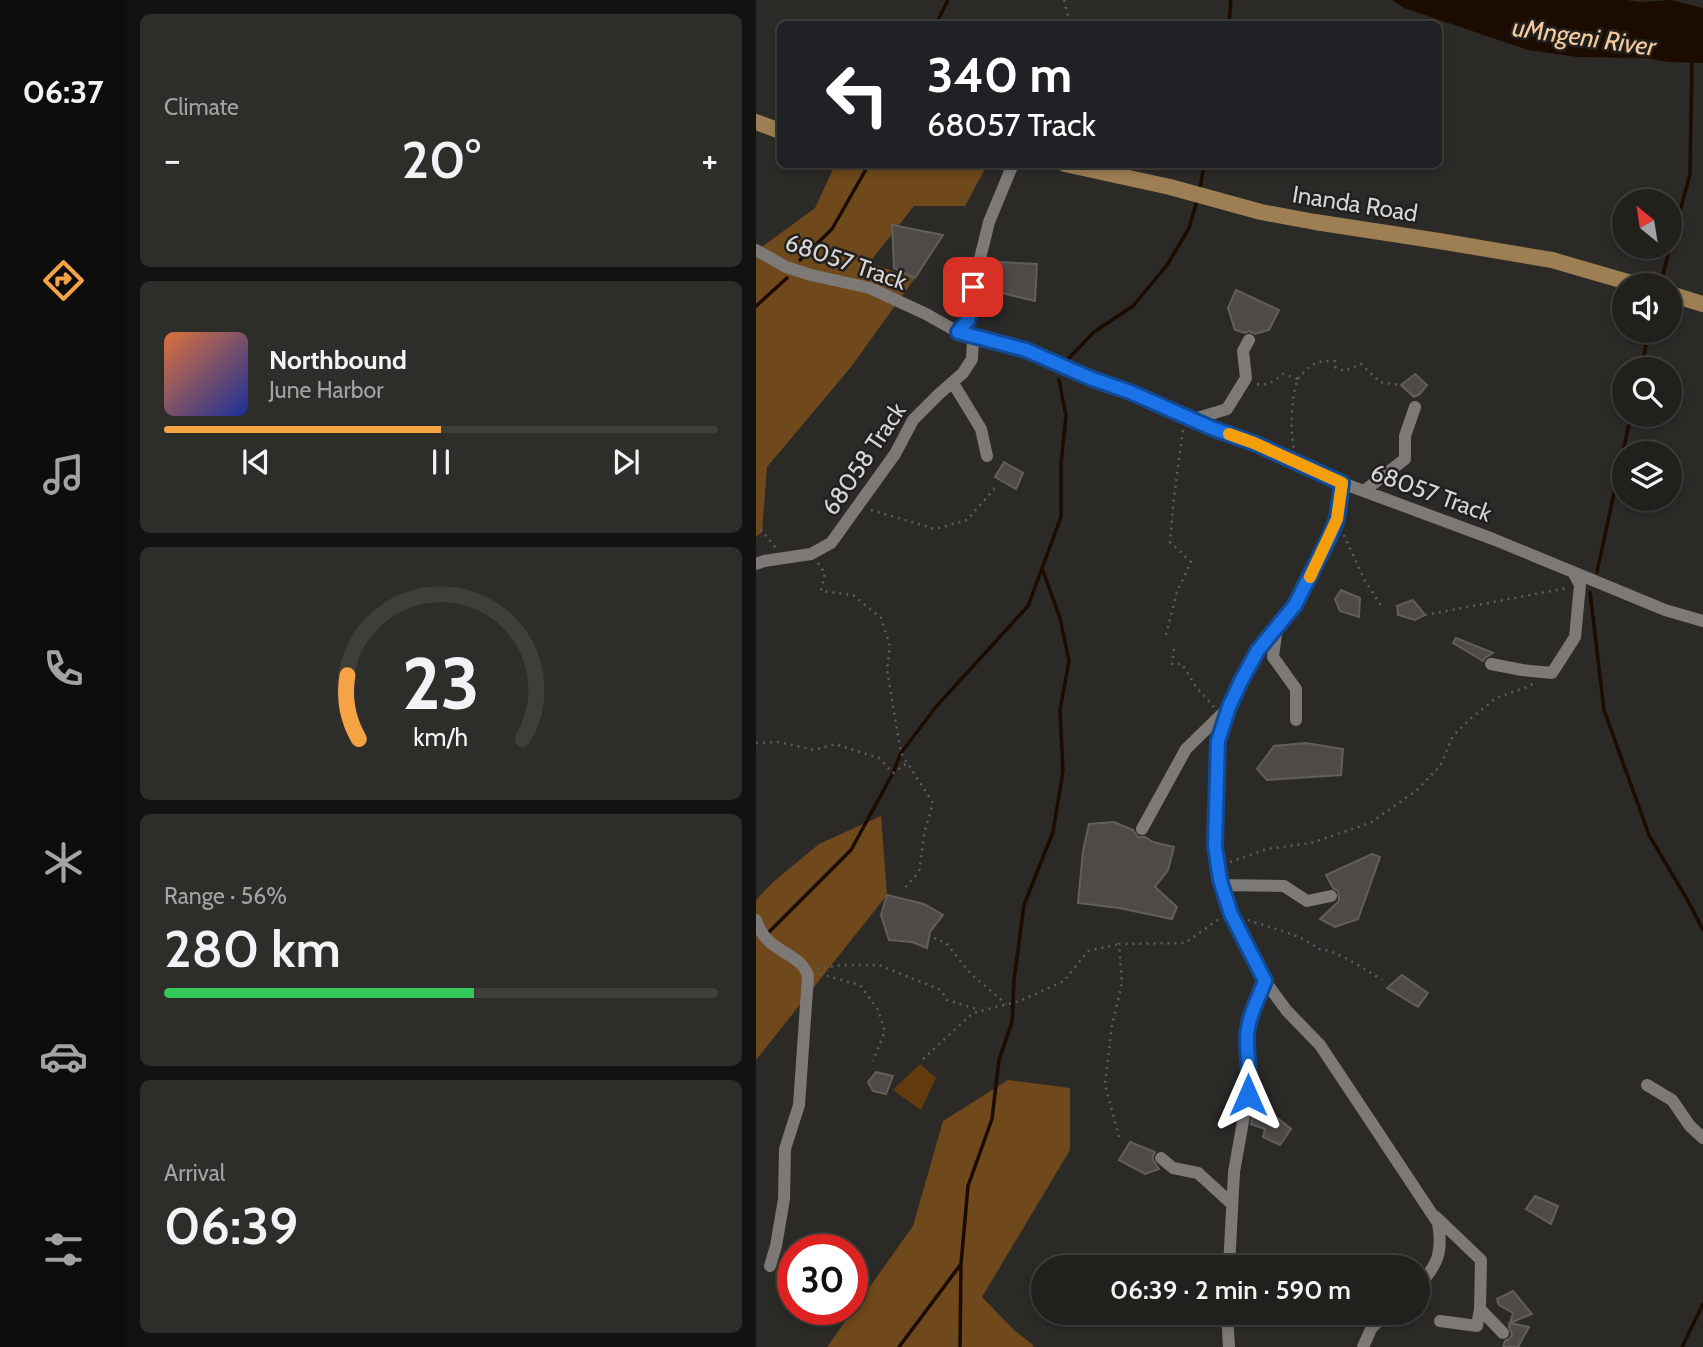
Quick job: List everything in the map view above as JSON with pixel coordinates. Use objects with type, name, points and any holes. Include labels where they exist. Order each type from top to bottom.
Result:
[{"type":"street","points":[[756,122],[777,130]]},
{"type":"street","points":[[958,332],[968,320],[989,222],[1011,168]]},
{"type":"street","name":"Inanda Road","points":[[1083,168],[1170,187],[1261,212],[1552,260],[1612,277]]},
{"type":"street","name":"68057 Track","points":[[756,250],[794,270],[870,288],[958,332],[1026,350],[1254,443],[1342,483],[1493,539],[1665,610],[1703,621]]},
{"type":"street","points":[[1682,298],[1703,304]]},
{"type":"street","name":"68058 Track","points":[[756,565],[764,561],[811,554],[831,543],[895,454],[913,420],[963,373],[972,359],[973,337]]},
{"type":"street","points":[[1188,418],[1227,409],[1246,378],[1243,351],[1249,340]]},
{"type":"street","points":[[953,383],[981,429],[987,456]]},
{"type":"street","points":[[1364,491],[1405,460],[1405,436],[1415,407]]},
{"type":"street","points":[[1342,483],[1337,519],[1295,605],[1258,650],[1225,711],[1218,741],[1215,846],[1221,885],[1231,914],[1265,981],[1287,1011],[1320,1045],[1436,1217],[1481,1260],[1477,1326],[1440,1321]]},
{"type":"street","points":[[1490,664],[1552,673],[1575,637],[1580,585],[1573,572]]},
{"type":"street","points":[[1278,627],[1273,657],[1296,689],[1296,720]]},
{"type":"street","points":[[1142,829],[1186,749],[1225,711]]},
{"type":"street","points":[[1221,885],[1283,887],[1307,901],[1331,896]]},
{"type":"street","points":[[756,920],[761,932],[771,943],[807,970],[808,983],[799,1105],[785,1149],[784,1199],[770,1266]]},
{"type":"street","points":[[1229,1255],[1237,1152],[1250,1082],[1248,1024],[1265,981]]},
{"type":"street","points":[[1647,1085],[1672,1100],[1690,1126],[1703,1138]]},
{"type":"street","points":[[1161,1158],[1173,1168],[1198,1173],[1232,1204]]},
{"type":"street","points":[[1430,1271],[1440,1252],[1441,1237],[1436,1217]]},
{"type":"street","points":[[1480,1309],[1503,1333]]},
{"type":"street","points":[[1228,1325],[1229,1347]]},
{"type":"street","points":[[1363,1347],[1375,1325]]},
{"type":"path","points":[[1064,0],[1069,21]]},
{"type":"path","points":[[1296,462],[1292,440],[1294,389],[1304,371],[1320,360],[1335,361],[1335,367],[1344,371],[1361,365],[1380,382],[1402,385]]},
{"type":"path","points":[[1243,383],[1265,386],[1283,374],[1298,379]]},
{"type":"path","points":[[1166,635],[1177,592],[1191,562],[1170,542],[1174,497],[1188,418]]},
{"type":"path","points":[[858,506],[935,529],[967,520],[995,488]]},
{"type":"path","points":[[1337,519],[1364,579],[1383,609]]},
{"type":"path","points":[[756,524],[785,558]]},
{"type":"path","points":[[811,554],[825,573],[821,591],[853,595],[881,618],[890,646],[887,670],[901,753],[933,803],[925,830],[919,872],[902,891]]},
{"type":"path","points":[[1425,615],[1580,585]]},
{"type":"path","points":[[1174,649],[1172,664],[1182,664],[1196,687],[1225,711]]},
{"type":"path","points":[[1218,867],[1267,849],[1311,843],[1370,823],[1417,790],[1440,766],[1453,736],[1469,720],[1496,698],[1527,688],[1552,673]]},
{"type":"path","points":[[756,743],[778,742],[814,750],[835,744],[880,758],[893,772],[907,763]]},
{"type":"path","points":[[923,1059],[973,1013],[1020,1001],[1064,981],[1088,951],[1119,944],[1185,943],[1215,921],[1231,914],[1283,931],[1314,944],[1318,949],[1324,948],[1382,980]]},
{"type":"path","points":[[934,938],[946,943],[971,974],[1006,1004]]},
{"type":"path","points":[[1119,944],[1122,983],[1112,1025],[1105,1084],[1119,1137]]},
{"type":"path","points":[[807,970],[842,965],[878,965],[941,990],[947,1000],[981,1011]]},
{"type":"path","points":[[807,970],[860,985],[866,993],[878,1010],[885,1031],[873,1061]]},
{"type":"shaded area","points":[[834,168],[985,168],[965,206],[914,206],[869,263],[915,278],[851,367],[767,467],[762,532],[756,537],[756,251],[815,208]]},
{"type":"shaded area","points":[[881,816],[887,895],[756,1060],[756,900],[819,844]]},
{"type":"shaded area","points":[[920,1064],[936,1078],[921,1110],[893,1090]]},
{"type":"shaded area","points":[[1008,1080],[1070,1088],[1070,1150],[982,1297],[1034,1347],[827,1347],[843,1325],[868,1325],[868,1289],[913,1226],[943,1121]]},
{"type":"water","name":"uMngeni River","points":[[1392,0],[1671,0],[1703,8],[1703,63],[1668,62],[1647,58],[1577,57],[1528,50],[1404,8]]},
{"type":"building","points":[[892,225],[943,235],[915,278],[894,268]]},
{"type":"building","points":[[996,262],[1037,264],[1035,301],[994,291]]},
{"type":"building","points":[[1236,290],[1279,310],[1269,330],[1255,334],[1235,330],[1228,308]]},
{"type":"building","points":[[1415,374],[1427,385],[1414,397],[1401,385]]},
{"type":"building","points":[[1004,462],[1023,473],[1016,489],[995,477]]},
{"type":"building","points":[[1341,590],[1360,598],[1359,617],[1340,611],[1335,599]]},
{"type":"building","points":[[1413,600],[1425,615],[1415,620],[1398,615],[1397,606]]},
{"type":"building","points":[[1456,638],[1493,653],[1483,661],[1453,643]]},
{"type":"building","points":[[1306,743],[1343,749],[1341,775],[1267,780],[1257,769],[1274,746]]},
{"type":"building","points":[[1114,822],[1133,830],[1138,837],[1174,847],[1168,870],[1155,887],[1177,907],[1172,919],[1078,903],[1083,851],[1089,824]]},
{"type":"building","points":[[1372,854],[1380,857],[1358,919],[1335,927],[1320,919],[1339,901],[1338,891],[1333,888],[1326,875]]},
{"type":"building","points":[[887,895],[924,904],[943,915],[930,932],[927,948],[912,942],[889,940],[881,915]]},
{"type":"building","points":[[1402,975],[1428,993],[1418,1007],[1387,988]]},
{"type":"building","points":[[876,1072],[893,1076],[886,1094],[873,1091],[868,1082]]},
{"type":"building","points":[[1254,1111],[1273,1119],[1275,1116],[1291,1129],[1280,1145],[1263,1137],[1265,1129],[1251,1124]]},
{"type":"building","points":[[1130,1142],[1155,1152],[1153,1160],[1159,1169],[1145,1174],[1119,1160]]},
{"type":"building","points":[[1535,1196],[1558,1206],[1551,1224],[1526,1209]]},
{"type":"building","points":[[1513,1291],[1532,1314],[1510,1323],[1513,1313],[1499,1305],[1497,1299]]},
{"type":"building","points":[[1510,1323],[1529,1327],[1518,1347],[1503,1347],[1512,1335]]},
{"type":"waterway","points":[[938,21],[948,0]]},
{"type":"waterway","points":[[1229,21],[1231,0]]},
{"type":"waterway","points":[[1663,273],[1690,174],[1692,60]]},
{"type":"waterway","points":[[800,260],[832,229],[867,168]]},
{"type":"waterway","points":[[1200,190],[1203,168]]},
{"type":"waterway","points":[[1069,358],[1094,332],[1133,306],[1167,265],[1189,228],[1197,201]]},
{"type":"waterway","points":[[756,306],[787,278]]},
{"type":"waterway","points":[[1644,357],[1646,343]]},
{"type":"waterway","points":[[767,934],[851,850],[901,753],[935,708],[1028,606],[1061,517],[1061,463],[1066,416],[1059,380]]},
{"type":"waterway","points":[[1597,572],[1628,427]]},
{"type":"waterway","points":[[899,1347],[961,1264],[968,1186],[992,1119],[999,1060],[1012,1022],[1014,980],[1024,905],[1053,832],[1063,771],[1060,710],[1069,661],[1060,618],[1042,568]]},
{"type":"waterway","points":[[1590,592],[1604,710],[1649,835],[1703,930]]},
{"type":"waterway","points":[[960,1347],[961,1265]]},
{"type":"waterway","points":[[1682,1347],[1703,1304]]},
{"type":"slow traffic","points":[[1229,434],[1342,483],[1337,519],[1310,577]]},
{"type":"route","points":[[973,287],[968,320],[958,332],[1026,350],[1214,429],[1254,443],[1342,483],[1337,519],[1330,536],[1295,605],[1258,650],[1241,681],[1218,741],[1215,846],[1220,880],[1231,914],[1265,981],[1248,1024],[1248,1095]]}]
